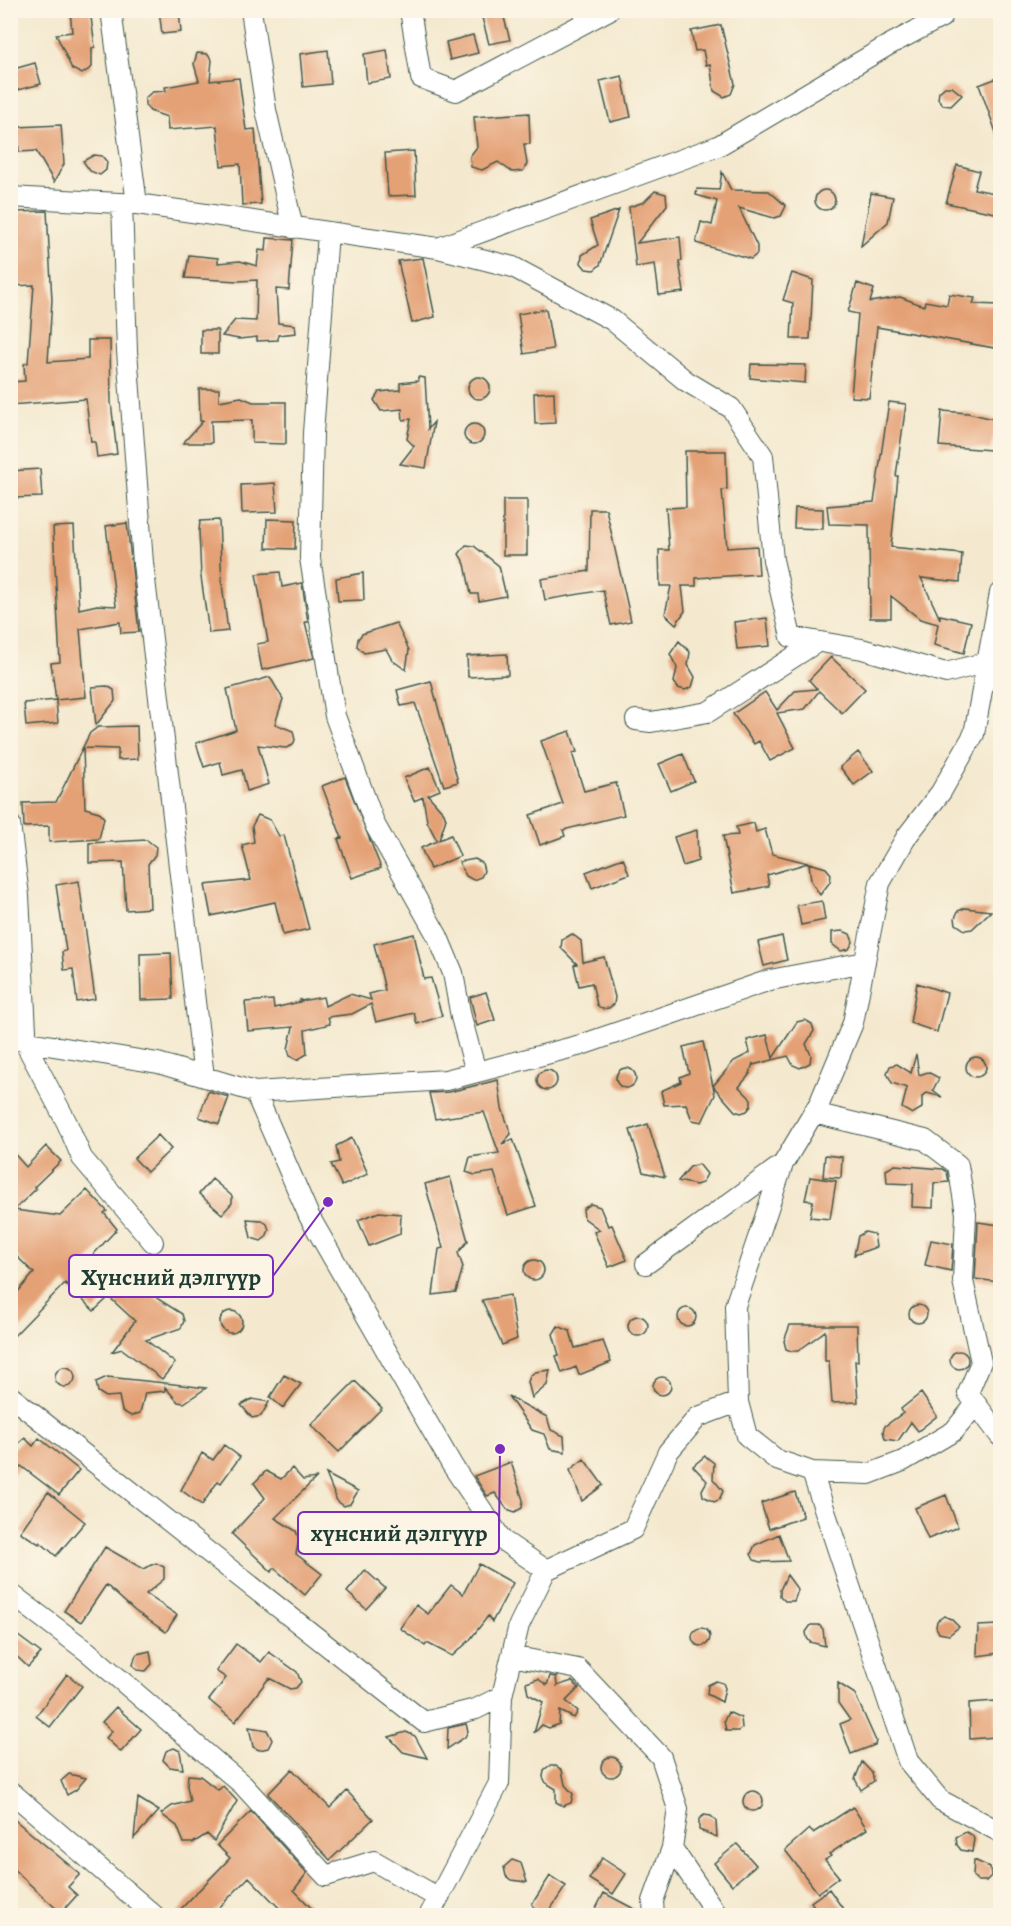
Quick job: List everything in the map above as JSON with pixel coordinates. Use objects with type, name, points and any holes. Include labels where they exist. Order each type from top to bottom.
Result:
[{"type":"street","points":[[111,10],[130,204],[127,351],[143,564],[204,1077]]},
{"type":"street","points":[[252,10],[266,110],[293,228]]},
{"type":"street","points":[[411,10],[421,78],[456,91],[609,10]]},
{"type":"street","points":[[438,248],[718,146],[887,46],[942,17]]},
{"type":"street","points":[[10,197],[130,204],[438,248],[513,267],[612,320],[686,381],[731,408],[763,456],[773,560],[791,637],[862,649],[946,673],[987,662]]},
{"type":"street","points":[[328,233],[313,433],[310,558],[335,716],[375,825],[438,937],[453,973],[461,1017],[476,1072]]},
{"type":"street","points":[[976,1404],[954,1431],[903,1461],[869,1474],[812,1472],[777,1460],[747,1436],[738,1402],[735,1306],[783,1164],[814,1113],[853,1023],[880,883],[907,836],[940,792],[974,734],[1000,593]]},
{"type":"street","points":[[636,720],[651,722],[708,712],[817,642]]},
{"type":"street","points":[[10,824],[19,896],[26,1031],[17,1040]]},
{"type":"street","points":[[17,1040],[158,1063],[255,1092],[446,1080],[581,1045],[770,980],[865,962]]},
{"type":"street","points":[[17,1040],[67,1123],[82,1158],[153,1242]]},
{"type":"street","points":[[255,1092],[309,1216],[452,1465],[502,1540],[546,1570]]},
{"type":"street","points":[[814,1113],[925,1140],[958,1165],[966,1214],[963,1281],[981,1362],[968,1393],[1000,1436]]},
{"type":"street","points":[[646,1264],[783,1164]]},
{"type":"street","points":[[10,1396],[424,1722],[477,1710],[502,1696]]},
{"type":"street","points":[[429,1916],[499,1783],[502,1696],[519,1625],[546,1570],[633,1529],[668,1452],[698,1417],[738,1402]]},
{"type":"street","points":[[812,1472],[908,1761],[940,1800],[1000,1832]]},
{"type":"street","points":[[10,1593],[88,1652],[243,1785],[326,1876],[374,1861],[437,1898]]},
{"type":"street","points":[[512,1656],[578,1669],[661,1757],[678,1809],[672,1848],[653,1902],[654,1916]]},
{"type":"street","points":[[10,1791],[155,1916]]},
{"type":"street","points":[[672,1848],[718,1916]]},
{"type":"building","points":[[70,10],[90,10],[95,47],[92,48],[92,67],[82,74],[72,69],[56,34],[72,32]]},
{"type":"building","points":[[159,10],[179,10],[181,32],[162,34]]},
{"type":"building","points":[[480,10],[502,10],[510,40],[489,44]]},
{"type":"building","points":[[721,25],[735,84],[731,94],[724,97],[714,91],[710,64],[706,65],[703,50],[695,51],[691,31]]},
{"type":"building","points":[[473,35],[478,53],[450,60],[446,42]]},
{"type":"building","points":[[328,50],[331,84],[303,87],[300,54]]},
{"type":"building","points":[[387,50],[391,79],[367,83],[364,54]]},
{"type":"building","points":[[197,53],[207,54],[212,60],[210,81],[239,78],[246,130],[255,129],[261,204],[242,205],[240,164],[221,166],[217,126],[168,130],[167,117],[150,111],[145,105],[145,98],[152,92],[166,91],[165,87],[199,81],[194,64]]},
{"type":"building","points":[[35,63],[41,84],[10,92],[10,70]]},
{"type":"building","points":[[622,76],[631,117],[610,122],[600,81]]},
{"type":"building","points":[[1000,77],[1000,138],[998,138],[979,85]]},
{"type":"building","points":[[945,87],[952,87],[962,95],[951,106],[943,105],[938,99],[939,92]]},
{"type":"building","points":[[529,113],[530,144],[524,144],[527,164],[523,171],[512,172],[498,162],[482,170],[471,167],[470,156],[477,147],[474,117]]},
{"type":"building","points":[[61,125],[64,164],[54,182],[36,151],[19,152],[17,127]]},
{"type":"building","points":[[414,151],[416,195],[388,196],[385,153]]},
{"type":"building","points":[[94,155],[102,156],[107,162],[106,170],[100,175],[90,171],[83,161]]},
{"type":"building","points":[[957,165],[979,171],[974,189],[1000,194],[1000,214],[946,203]]},
{"type":"building","points":[[722,172],[731,190],[769,191],[786,206],[781,216],[774,218],[739,208],[757,246],[757,254],[751,259],[696,243],[701,222],[712,225],[717,201],[696,195],[697,189],[719,190]]},
{"type":"building","points":[[825,190],[832,193],[835,200],[832,207],[825,210],[818,207],[815,200],[818,193]]},
{"type":"building","points":[[655,191],[666,194],[667,205],[637,243],[680,237],[682,261],[679,261],[684,292],[659,295],[655,264],[636,267],[629,207],[644,202]]},
{"type":"building","points":[[871,193],[893,197],[888,222],[861,246]]},
{"type":"building","points":[[619,210],[600,265],[594,270],[586,269],[581,263],[582,255],[598,245],[590,220]]},
{"type":"building","points":[[47,211],[52,300],[48,362],[88,359],[88,340],[110,340],[111,402],[117,454],[97,457],[95,442],[91,442],[86,399],[10,405],[10,382],[25,381],[24,364],[28,363],[34,285],[10,286],[10,267],[16,267],[14,212]]},
{"type":"building","points":[[267,238],[293,240],[289,290],[276,289],[278,323],[295,325],[296,333],[278,335],[278,340],[257,341],[257,337],[239,339],[222,336],[235,320],[256,321],[257,280],[185,278],[189,255],[218,258],[218,263],[240,261],[257,266],[259,250],[266,251]]},
{"type":"building","points":[[423,258],[435,317],[412,323],[398,261]]},
{"type":"building","points":[[792,273],[813,280],[810,339],[791,339],[793,303],[783,300]]},
{"type":"building","points":[[857,283],[874,289],[870,302],[900,297],[924,306],[925,301],[947,305],[949,294],[975,298],[973,304],[1000,305],[1000,349],[877,327],[869,398],[851,397],[858,314],[848,312]]},
{"type":"building","points":[[546,309],[553,349],[524,354],[518,314]]},
{"type":"building","points":[[201,330],[218,330],[218,354],[201,354]]},
{"type":"building","points":[[751,364],[806,365],[805,383],[750,378]]},
{"type":"building","points":[[418,377],[425,378],[428,429],[434,422],[426,468],[400,464],[414,446],[407,439],[411,419],[403,420],[402,409],[381,411],[374,400],[379,392],[400,390],[400,383],[418,381]]},
{"type":"building","points":[[479,377],[487,380],[490,388],[487,396],[479,399],[471,396],[468,388],[471,380]]},
{"type":"building","points":[[199,389],[219,389],[219,401],[241,397],[253,402],[286,402],[286,444],[252,443],[252,420],[211,421],[212,443],[183,443],[203,421],[200,421]]},
{"type":"building","points":[[554,392],[555,423],[535,424],[534,393]]},
{"type":"building","points":[[889,402],[906,404],[896,476],[898,476],[891,547],[962,554],[960,582],[921,578],[940,619],[940,615],[971,622],[964,653],[934,645],[938,624],[920,619],[891,596],[891,618],[870,618],[869,525],[829,524],[827,506],[874,502]]},
{"type":"building","points":[[942,411],[968,413],[998,420],[991,450],[939,446]]},
{"type":"building","points":[[474,424],[481,427],[484,434],[481,441],[474,444],[467,441],[464,434],[467,427]]},
{"type":"building","points":[[685,451],[726,451],[727,489],[722,490],[727,548],[757,546],[759,574],[696,578],[696,586],[682,586],[685,611],[676,624],[665,614],[671,586],[660,586],[659,550],[669,550],[666,508],[686,507]]},
{"type":"building","points":[[40,469],[42,497],[10,498],[10,471]]},
{"type":"building","points":[[275,483],[277,512],[242,513],[241,485]]},
{"type":"building","points":[[503,500],[527,500],[527,555],[503,555]]},
{"type":"building","points":[[795,508],[823,509],[823,529],[794,528]]},
{"type":"building","points":[[590,509],[606,509],[631,621],[611,625],[603,590],[545,600],[541,579],[589,571]]},
{"type":"building","points":[[267,519],[296,520],[295,549],[266,548]]},
{"type":"building","points":[[219,520],[222,584],[228,631],[209,633],[201,577],[199,531],[200,521]]},
{"type":"building","points":[[127,523],[139,632],[121,633],[120,622],[80,629],[86,697],[56,700],[51,663],[60,662],[53,527],[74,526],[79,609],[97,605],[116,606],[106,526]]},
{"type":"building","points":[[466,545],[474,546],[499,566],[506,596],[479,601],[478,594],[471,594],[465,564],[459,554]]},
{"type":"building","points":[[280,572],[282,587],[302,583],[308,622],[305,622],[314,658],[262,670],[257,644],[268,642],[256,574]]},
{"type":"building","points":[[363,573],[364,600],[338,601],[336,578]]},
{"type":"building","points":[[767,618],[770,646],[737,649],[734,622]]},
{"type":"building","points":[[396,623],[409,650],[406,670],[392,660],[386,649],[364,653],[357,646],[362,634]]},
{"type":"building","points":[[679,641],[690,652],[688,665],[695,677],[692,687],[685,690],[678,688],[674,682],[677,668],[670,654]]},
{"type":"building","points":[[507,654],[508,675],[468,677],[467,656]]},
{"type":"building","points":[[831,657],[865,689],[842,713],[819,691],[805,709],[777,713],[795,748],[770,761],[759,741],[754,744],[733,714],[765,692],[777,710],[795,691],[817,689],[809,680]]},
{"type":"building","points":[[270,677],[283,699],[275,724],[293,731],[295,740],[293,745],[286,748],[258,745],[269,784],[247,791],[242,770],[223,775],[220,762],[204,767],[196,743],[236,730],[227,689]]},
{"type":"building","points":[[431,681],[458,782],[444,786],[415,703],[401,706],[397,690]]},
{"type":"building","points":[[107,686],[114,690],[115,701],[96,725],[92,687]]},
{"type":"building","points":[[56,700],[58,723],[26,726],[24,703]]},
{"type":"building","points":[[137,726],[138,759],[118,760],[118,749],[83,748],[85,808],[99,812],[104,818],[99,839],[49,842],[49,826],[24,827],[23,803],[56,802],[90,733],[98,727]]},
{"type":"building","points":[[570,731],[577,752],[572,753],[584,791],[616,783],[624,815],[563,830],[565,836],[540,845],[530,815],[563,804],[541,741]]},
{"type":"building","points":[[858,752],[873,771],[854,785],[840,767]]},
{"type":"building","points":[[683,754],[694,781],[671,791],[659,764]]},
{"type":"building","points":[[430,767],[440,790],[428,795],[444,813],[446,819],[439,840],[451,835],[460,856],[430,869],[421,848],[437,841],[427,821],[423,797],[414,801],[404,778]]},
{"type":"building","points":[[345,777],[381,868],[352,878],[338,839],[342,838],[322,786]]},
{"type":"building","points":[[258,815],[270,820],[279,836],[284,835],[309,929],[283,935],[275,902],[211,916],[205,885],[251,880],[242,845],[254,842],[252,826]]},
{"type":"building","points":[[754,823],[756,832],[765,829],[772,854],[808,863],[767,875],[769,886],[734,893],[723,836],[738,835],[736,827]]},
{"type":"building","points":[[697,830],[698,861],[683,866],[674,837]]},
{"type":"building","points":[[147,840],[156,847],[155,855],[148,864],[150,908],[126,910],[123,862],[89,863],[89,843]]},
{"type":"building","points":[[623,858],[629,874],[592,888],[586,872]]},
{"type":"building","points":[[475,859],[482,863],[484,871],[481,877],[473,880],[466,876],[459,862]]},
{"type":"building","points":[[809,863],[826,868],[831,874],[830,882],[820,895],[811,881]]},
{"type":"building","points":[[79,881],[95,999],[77,1002],[73,969],[64,970],[62,952],[66,951],[56,885]]},
{"type":"building","points":[[822,901],[825,920],[801,925],[797,905]]},
{"type":"building","points":[[965,908],[991,911],[972,929],[965,930],[956,924],[955,918],[958,911]]},
{"type":"building","points":[[843,931],[850,934],[853,942],[849,949],[841,951],[832,944],[832,932]]},
{"type":"building","points":[[414,934],[424,979],[431,978],[442,1016],[417,1024],[414,1013],[376,1022],[371,1004],[352,1014],[328,1017],[330,1024],[305,1030],[307,1054],[297,1060],[290,1056],[288,1049],[293,1027],[248,1031],[245,1002],[273,1000],[274,1008],[300,1002],[300,999],[301,1001],[323,997],[325,1006],[350,994],[371,1000],[369,994],[385,990],[374,944]]},
{"type":"building","points":[[572,934],[581,941],[583,962],[604,957],[615,997],[614,1004],[609,1008],[602,1009],[597,1005],[592,983],[579,986],[574,965],[577,964],[561,948],[562,940]]},
{"type":"building","points":[[782,936],[787,960],[764,966],[758,942]]},
{"type":"building","points":[[171,953],[173,999],[141,1000],[140,954]]},
{"type":"building","points":[[917,983],[947,993],[937,1032],[910,1023]]},
{"type":"building","points":[[486,992],[495,1020],[477,1026],[470,997]]},
{"type":"building","points":[[805,1020],[812,1024],[814,1031],[806,1044],[811,1055],[810,1063],[800,1068],[793,1065],[788,1056],[753,1065],[753,1063],[750,1074],[739,1087],[751,1099],[751,1106],[747,1111],[741,1113],[735,1111],[713,1086],[734,1061],[750,1053],[747,1040],[767,1035],[773,1058],[797,1022]]},
{"type":"building","points":[[703,1042],[715,1095],[702,1122],[692,1120],[686,1104],[664,1105],[661,1091],[681,1082],[680,1077],[689,1073],[683,1047]]},
{"type":"building","points":[[916,1054],[919,1075],[928,1072],[939,1078],[933,1090],[942,1097],[927,1093],[922,1096],[922,1108],[912,1114],[902,1108],[907,1088],[892,1083],[887,1073],[890,1066],[897,1064],[911,1073]]},
{"type":"building","points":[[976,1057],[983,1060],[986,1067],[983,1074],[976,1077],[969,1074],[966,1067],[969,1060]]},
{"type":"building","points":[[626,1068],[633,1071],[636,1078],[633,1085],[626,1088],[619,1085],[616,1078],[619,1071]]},
{"type":"building","points":[[547,1070],[554,1073],[557,1080],[554,1087],[547,1090],[540,1087],[537,1080],[540,1073]]},
{"type":"building","points":[[498,1080],[502,1108],[511,1134],[502,1144],[513,1139],[536,1206],[508,1215],[494,1172],[475,1175],[466,1172],[470,1157],[499,1153],[484,1112],[435,1119],[429,1093],[449,1092]]},
{"type":"building","points":[[208,1091],[229,1097],[219,1124],[199,1117]]},
{"type":"building","points":[[648,1124],[665,1177],[643,1172],[630,1130]]},
{"type":"building","points":[[158,1135],[171,1149],[147,1172],[134,1158]]},
{"type":"building","points":[[352,1138],[368,1174],[342,1186],[331,1164],[339,1162],[336,1146]]},
{"type":"building","points":[[46,1146],[61,1161],[14,1210],[60,1216],[87,1190],[107,1211],[104,1213],[117,1229],[76,1273],[114,1278],[130,1292],[140,1283],[158,1299],[182,1314],[184,1321],[181,1328],[146,1340],[175,1363],[162,1379],[122,1349],[112,1352],[135,1321],[109,1297],[94,1311],[65,1283],[10,1340],[10,1301],[34,1273],[10,1250],[10,1149],[26,1167]]},
{"type":"building","points":[[825,1155],[842,1157],[841,1178],[823,1177]]},
{"type":"building","points":[[699,1164],[707,1174],[702,1183],[696,1185],[678,1181],[690,1167]]},
{"type":"building","points":[[895,1165],[943,1169],[947,1172],[949,1182],[934,1183],[933,1208],[912,1207],[913,1184],[887,1183],[886,1170]]},
{"type":"building","points":[[450,1177],[468,1241],[458,1253],[463,1267],[456,1292],[433,1295],[439,1249],[443,1248],[425,1184]]},
{"type":"building","points":[[810,1177],[836,1181],[830,1219],[810,1217],[813,1201],[805,1200]]},
{"type":"building","points":[[212,1179],[232,1196],[232,1203],[222,1214],[199,1194]]},
{"type":"building","points":[[591,1204],[600,1207],[608,1226],[612,1225],[627,1260],[609,1267],[594,1232],[600,1230],[584,1218],[583,1209]]},
{"type":"building","points":[[379,1212],[401,1214],[400,1234],[369,1246],[358,1220]]},
{"type":"building","points":[[247,1219],[261,1220],[267,1224],[269,1230],[266,1237],[261,1241],[251,1238]]},
{"type":"building","points":[[978,1222],[1000,1225],[999,1282],[975,1279]]},
{"type":"building","points":[[865,1232],[874,1234],[876,1247],[854,1255],[858,1236]]},
{"type":"building","points":[[931,1240],[953,1244],[951,1271],[925,1265]]},
{"type":"building","points":[[534,1260],[541,1263],[544,1270],[541,1277],[534,1280],[527,1277],[524,1270],[527,1263]]},
{"type":"building","points":[[510,1295],[517,1339],[502,1345],[482,1300]]},
{"type":"building","points":[[914,1305],[922,1305],[927,1310],[925,1321],[914,1323],[909,1318],[909,1310]]},
{"type":"building","points":[[683,1308],[691,1308],[696,1313],[694,1324],[683,1326],[678,1321],[678,1313]]},
{"type":"building","points":[[227,1311],[235,1311],[242,1318],[242,1326],[235,1333],[227,1333],[220,1326],[220,1318]]},
{"type":"building","points":[[634,1316],[642,1316],[648,1322],[648,1330],[642,1336],[634,1336],[628,1330],[628,1322]]},
{"type":"building","points":[[790,1325],[857,1325],[858,1361],[855,1361],[858,1402],[832,1403],[829,1361],[825,1361],[825,1331],[798,1351],[791,1351],[786,1349],[784,1341]]},
{"type":"building","points":[[558,1326],[570,1331],[575,1348],[603,1341],[611,1362],[579,1375],[576,1367],[562,1373],[556,1356],[559,1355],[553,1334]]},
{"type":"building","points":[[955,1351],[963,1351],[968,1356],[966,1367],[955,1369],[950,1364],[950,1356]]},
{"type":"building","points":[[61,1367],[69,1367],[75,1373],[75,1381],[69,1387],[61,1387],[55,1381],[55,1373]]},
{"type":"building","points":[[550,1370],[547,1385],[532,1398],[528,1382],[530,1376],[535,1372]]},
{"type":"building","points":[[284,1375],[301,1384],[283,1408],[270,1397]]},
{"type":"building","points":[[107,1377],[206,1388],[184,1403],[178,1402],[165,1387],[165,1391],[145,1393],[140,1413],[131,1416],[122,1411],[119,1396],[106,1397],[98,1392],[96,1382]]},
{"type":"building","points":[[658,1377],[666,1377],[671,1382],[669,1393],[658,1395],[653,1390],[653,1382]]},
{"type":"building","points":[[355,1381],[382,1408],[339,1452],[311,1425]]},
{"type":"building","points":[[921,1393],[937,1416],[918,1431],[911,1422],[898,1441],[885,1439],[883,1431],[885,1426],[903,1413],[901,1409]]},
{"type":"building","points":[[508,1396],[547,1417],[551,1430],[564,1436],[565,1452],[550,1449],[544,1434],[532,1430]]},
{"type":"building","points":[[252,1399],[269,1402],[261,1416],[252,1418],[241,1405]]},
{"type":"building","points":[[25,1438],[33,1446],[39,1438],[79,1470],[59,1495],[21,1466],[10,1477],[10,1451]]},
{"type":"building","points":[[224,1445],[240,1457],[221,1483],[218,1481],[202,1505],[181,1490],[202,1453],[213,1460]]},
{"type":"building","points":[[705,1456],[714,1463],[713,1479],[723,1491],[719,1500],[714,1502],[703,1496],[702,1490],[707,1481],[693,1466]]},
{"type":"building","points":[[584,1459],[603,1485],[582,1501],[570,1470]]},
{"type":"building","points":[[511,1462],[523,1500],[522,1508],[515,1512],[507,1509],[495,1493],[487,1496],[474,1476]]},
{"type":"building","points":[[292,1468],[303,1480],[316,1478],[275,1518],[296,1531],[299,1539],[296,1554],[322,1574],[305,1595],[274,1568],[272,1572],[232,1534],[265,1498],[254,1483],[266,1471],[281,1479]]},
{"type":"building","points":[[326,1474],[358,1491],[350,1504],[344,1506],[337,1501]]},
{"type":"building","points":[[48,1492],[85,1522],[56,1556],[40,1542],[39,1544],[20,1532]]},
{"type":"building","points":[[795,1492],[803,1517],[769,1529],[761,1503]]},
{"type":"building","points":[[946,1495],[958,1527],[928,1539],[915,1508]]},
{"type":"building","points":[[779,1534],[789,1561],[760,1562],[754,1560],[751,1554],[755,1545]]},
{"type":"building","points":[[105,1547],[143,1569],[156,1563],[164,1567],[164,1579],[146,1594],[177,1615],[166,1632],[135,1611],[106,1585],[81,1622],[64,1611]]},
{"type":"building","points":[[479,1564],[513,1583],[492,1622],[488,1616],[469,1641],[452,1656],[427,1643],[425,1646],[400,1628],[416,1605],[428,1614],[451,1585],[463,1594]]},
{"type":"building","points":[[365,1570],[385,1588],[366,1609],[347,1592]]},
{"type":"building","points":[[787,1575],[798,1590],[794,1601],[785,1601],[780,1596],[780,1590]]},
{"type":"building","points":[[944,1616],[959,1627],[949,1635],[939,1633],[936,1627],[937,1621]]},
{"type":"building","points":[[811,1625],[819,1625],[823,1629],[825,1646],[810,1642],[807,1638],[806,1632]]},
{"type":"building","points":[[998,1625],[1000,1653],[977,1656],[978,1626]]},
{"type":"building","points":[[697,1628],[705,1628],[710,1633],[708,1644],[697,1646],[692,1641],[692,1633]]},
{"type":"building","points":[[10,1630],[41,1653],[28,1667],[10,1650]]},
{"type":"building","points":[[236,1644],[261,1662],[269,1652],[297,1672],[301,1682],[296,1688],[290,1689],[269,1678],[235,1722],[209,1700],[226,1678],[216,1671]]},
{"type":"building","points":[[150,1651],[152,1664],[146,1671],[137,1670],[133,1665],[137,1654]]},
{"type":"building","points":[[67,1674],[82,1686],[50,1727],[36,1716]]},
{"type":"building","points":[[550,1676],[556,1677],[557,1686],[572,1681],[579,1688],[566,1701],[578,1711],[574,1718],[560,1711],[559,1724],[549,1728],[542,1725],[534,1733],[543,1702],[528,1694],[526,1683],[538,1679],[547,1685]]},
{"type":"building","points":[[716,1681],[723,1683],[725,1688],[722,1702],[707,1694],[708,1685]]},
{"type":"building","points":[[838,1683],[855,1694],[876,1741],[875,1745],[851,1754],[840,1724],[850,1720],[838,1703]]},
{"type":"building","points":[[995,1701],[996,1737],[970,1739],[969,1703]]},
{"type":"building","points":[[116,1707],[141,1729],[121,1752],[106,1738],[112,1731],[102,1722]]},
{"type":"building","points":[[728,1712],[741,1718],[742,1728],[738,1731],[726,1731],[724,1721]]},
{"type":"building","points":[[466,1724],[468,1731],[465,1737],[447,1749],[448,1728]]},
{"type":"building","points":[[249,1727],[267,1730],[272,1740],[268,1748],[259,1750],[253,1747]]},
{"type":"building","points":[[406,1732],[415,1736],[427,1758],[403,1752],[389,1737]]},
{"type":"building","points":[[174,1748],[180,1751],[183,1769],[170,1767],[163,1760],[166,1751]]},
{"type":"building","points":[[611,1757],[618,1760],[621,1767],[618,1774],[611,1777],[604,1774],[601,1767],[604,1760]]},
{"type":"building","points":[[862,1762],[872,1773],[874,1781],[861,1790],[855,1779]]},
{"type":"building","points":[[550,1766],[556,1766],[562,1770],[565,1785],[573,1794],[571,1803],[563,1806],[556,1802],[556,1789],[546,1783],[543,1777],[544,1771]]},
{"type":"building","points":[[292,1769],[330,1808],[347,1791],[373,1819],[330,1860],[268,1794]]},
{"type":"building","points":[[69,1774],[86,1778],[76,1790],[67,1795],[61,1781]]},
{"type":"building","points":[[188,1775],[200,1776],[218,1790],[223,1786],[237,1801],[214,1841],[207,1834],[193,1843],[184,1843],[177,1826],[161,1814],[172,1806],[190,1801],[187,1786]]},
{"type":"building","points":[[753,1791],[760,1794],[763,1801],[760,1808],[753,1811],[746,1808],[743,1801],[746,1794]]},
{"type":"building","points":[[138,1798],[159,1811],[134,1838]]},
{"type":"building","points":[[853,1807],[867,1829],[829,1854],[831,1856],[825,1860],[839,1877],[818,1893],[785,1850],[809,1829],[813,1833]]},
{"type":"building","points":[[251,1811],[307,1873],[294,1890],[319,1916],[287,1916],[249,1877],[211,1916],[174,1916],[230,1858],[217,1845]]},
{"type":"building","points":[[704,1815],[711,1816],[716,1821],[717,1837],[699,1830],[699,1819]]},
{"type":"building","points":[[10,1816],[80,1874],[68,1887],[77,1895],[61,1913],[10,1866]]},
{"type":"building","points":[[966,1832],[974,1839],[972,1852],[961,1850],[957,1845],[956,1837]]},
{"type":"building","points":[[737,1844],[756,1865],[732,1885],[714,1863]]},
{"type":"building","points":[[602,1858],[626,1874],[613,1894],[589,1879]]},
{"type":"building","points":[[512,1860],[521,1863],[527,1882],[511,1880],[506,1876],[504,1867]]},
{"type":"building","points":[[974,1860],[990,1867],[991,1876],[986,1881],[978,1881],[973,1876]]},
{"type":"building","points":[[550,1876],[566,1886],[546,1916],[542,1916],[532,1904]]},
{"type":"building","points":[[829,1889],[848,1916],[821,1916],[811,1902]]},
{"type":"building","points":[[604,1893],[642,1913],[642,1916],[592,1916]]},
{"type":"place","name":"Хүнсний дэлгүүр","points":[[328,1202]]},
{"type":"place","name":"хүнсний дэлгүүр","points":[[500,1449]]}]
